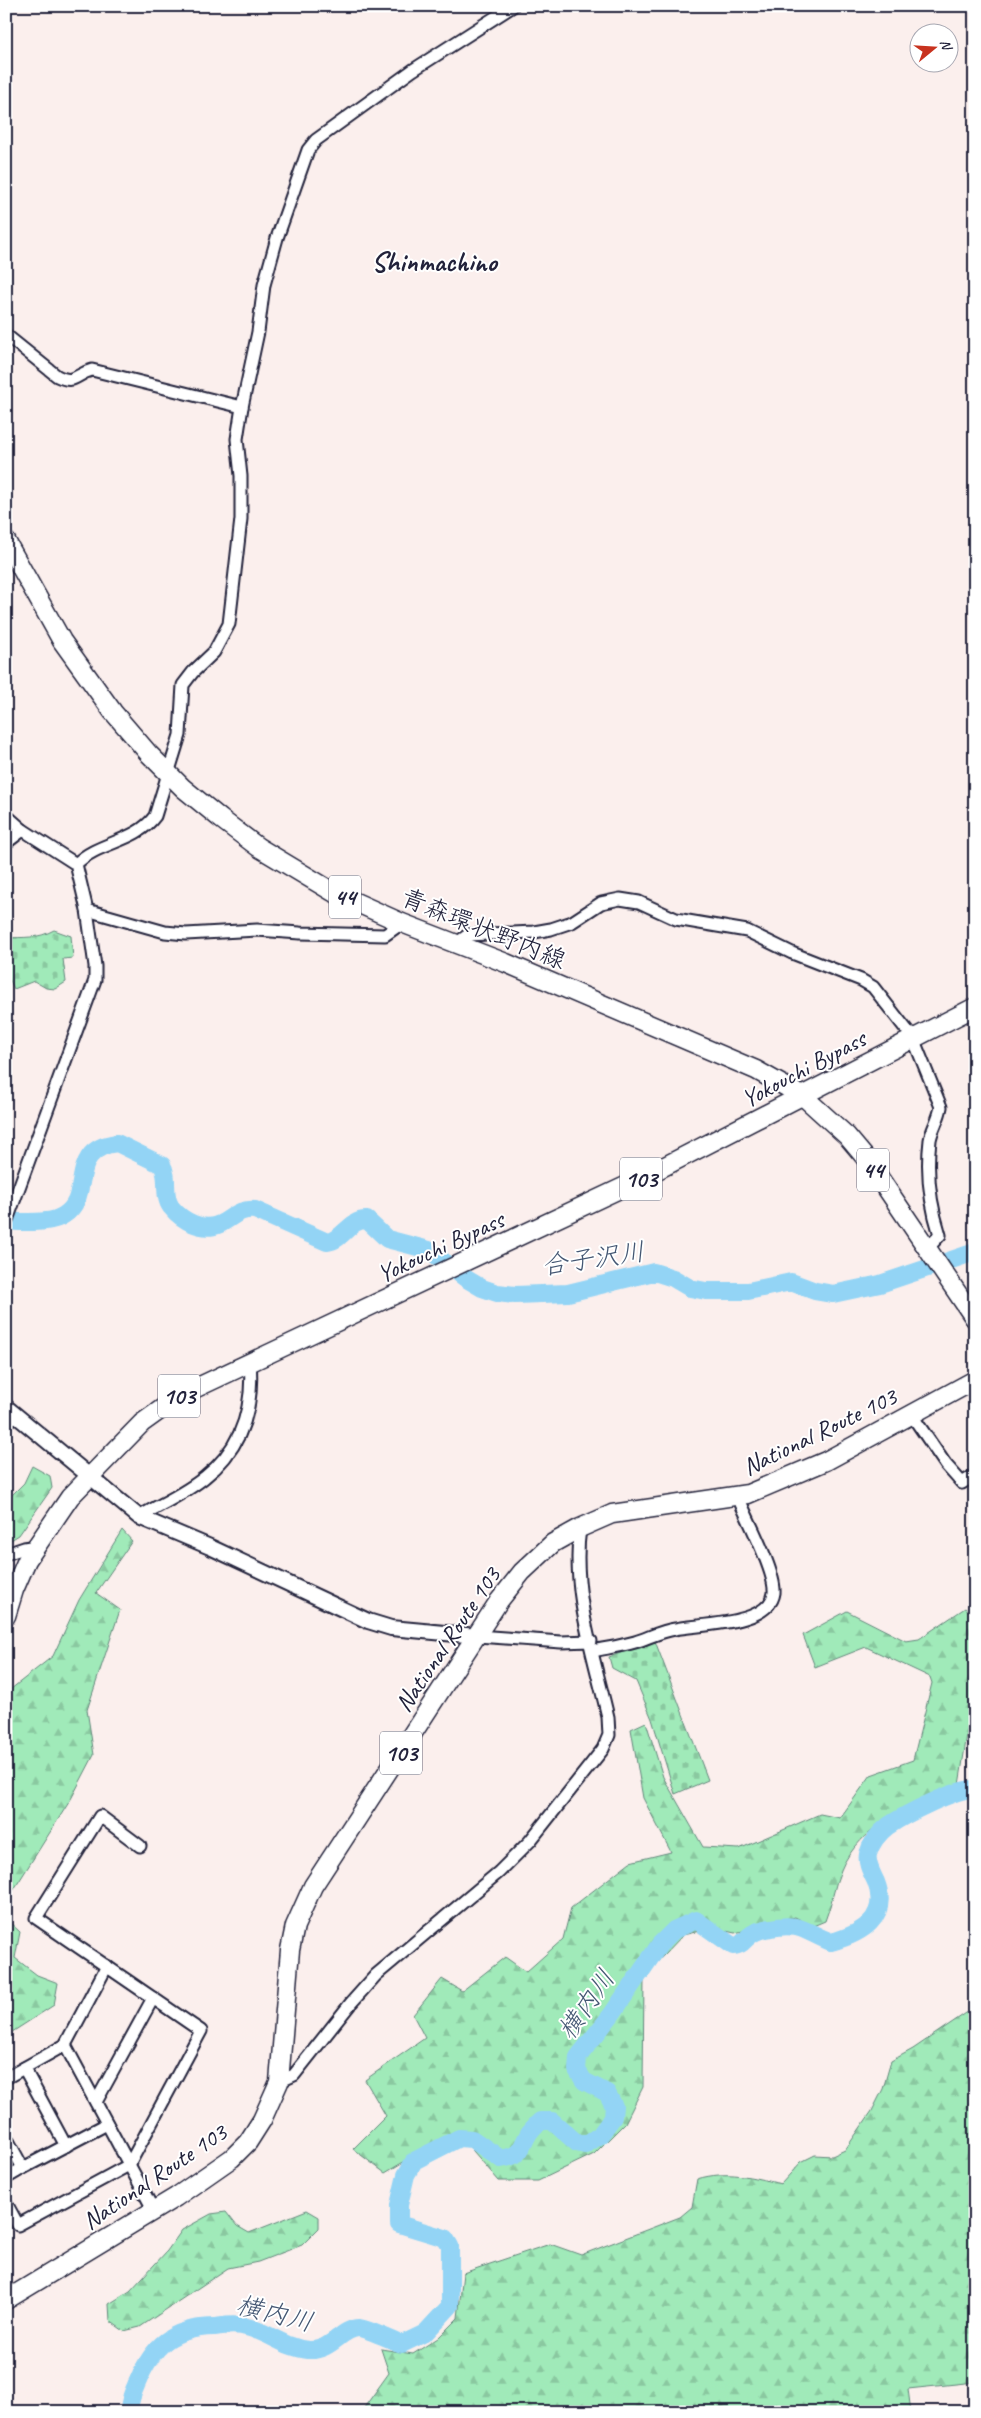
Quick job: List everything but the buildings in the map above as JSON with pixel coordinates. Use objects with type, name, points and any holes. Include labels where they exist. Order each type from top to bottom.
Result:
[{"type":"main road","name":"青森環状野内線","points":[[6,541],[62,641],[91,684],[143,748],[183,788],[258,847],[333,892],[454,945],[506,963],[756,1070],[804,1097],[848,1136],[975,1319]]},
{"type":"main road","name":"Yokouchi Bypass","points":[[6,1616],[14,1590],[27,1560],[70,1497],[142,1424],[173,1400],[250,1361],[476,1258],[638,1180],[804,1097],[975,1007]]},
{"type":"main road","name":"National Route 103","points":[[6,2300],[154,2212],[200,2181],[237,2153],[248,2142],[262,2120],[279,2082],[290,1950],[301,1910],[313,1886],[499,1602],[522,1572],[553,1543],[580,1528],[612,1514],[738,1497],[826,1461],[975,1380]]},
{"type":"street","points":[[76,864],[95,850],[134,836],[147,827],[155,816],[180,735],[183,685],[193,672],[214,652],[229,624],[241,519],[241,476],[237,439],[242,407],[258,332],[264,284],[279,231],[308,150],[316,140],[413,70],[513,6]]},
{"type":"street","points":[[6,334],[57,376],[66,380],[75,379],[84,371],[92,370],[242,407]]},
{"type":"street","points":[[6,815],[23,830],[76,864],[87,910],[96,966],[95,980],[8,1218]]},
{"type":"street","points":[[6,843],[23,830]]},
{"type":"street","points":[[454,945],[468,935],[534,932],[551,929],[572,922],[601,903],[620,899],[639,902],[676,919],[747,931],[792,953],[861,980],[873,987],[913,1038],[941,1107],[930,1138],[929,1190],[931,1207],[940,1235],[928,1251]]},
{"type":"street","points":[[87,910],[166,932],[186,934],[257,930],[385,935],[402,923]]},
{"type":"street","points":[[140,1517],[204,1479],[218,1466],[236,1443],[247,1419],[252,1386],[250,1361]]},
{"type":"street","points":[[6,1407],[140,1517],[210,1547],[368,1621],[391,1628],[592,1646],[633,1643],[675,1628],[718,1625],[755,1614],[771,1603],[773,1596],[772,1578],[738,1497]]},
{"type":"street","points":[[911,1414],[946,1465],[962,1483],[975,1475]]},
{"type":"street","points":[[279,2082],[294,2075],[350,2003],[376,1975],[499,1872],[530,1841],[603,1749],[610,1735],[608,1718],[578,1584],[577,1549],[580,1528]]},
{"type":"street","points":[[6,1554],[37,1546]]},
{"type":"street","points":[[6,2203],[18,2224],[129,2165],[201,2031],[36,1918],[100,1816],[140,1846]]},
{"type":"street","points":[[6,2078],[66,2045],[107,1966]]},
{"type":"street","points":[[96,2102],[153,1998]]},
{"type":"street","points":[[66,2045],[154,2212]]},
{"type":"street","points":[[24,2068],[66,2146]]},
{"type":"street","points":[[6,2178],[107,2124]]},
{"type":"street","points":[[6,2137],[23,2168]]},
{"type":"green space","points":[[54,930],[71,936],[73,958],[63,959],[66,982],[55,989],[46,988],[34,981],[14,989],[6,972],[6,938],[37,936]]},
{"type":"green space","points":[[32,1466],[50,1476],[52,1488],[19,1535],[6,1543],[6,1501],[24,1483]]},
{"type":"green space","points":[[122,1530],[132,1541],[96,1593],[120,1610],[87,1710],[94,1755],[71,1799],[6,1902],[6,1715],[11,1689],[53,1656],[79,1600]]},
{"type":"green space","points":[[965,1608],[975,1616],[975,1684],[959,1785],[908,1805],[860,1841],[849,1855],[841,1870],[825,1921],[813,1926],[795,1917],[735,1933],[712,1928],[683,1935],[644,1976],[643,2087],[625,2123],[594,2154],[538,2181],[499,2181],[467,2144],[442,2139],[385,2173],[353,2149],[386,2116],[365,2080],[425,2038],[413,2015],[442,1979],[462,1991],[505,1957],[526,1972],[563,1939],[571,1908],[630,1862],[671,1852],[643,1798],[631,1729],[646,1722],[663,1777],[703,1847],[739,1849],[820,1814],[840,1818],[871,1775],[913,1760],[932,1683],[930,1677],[866,1647],[815,1667],[803,1635],[847,1611],[906,1641],[919,1639]]},
{"type":"green space","points":[[655,1641],[708,1780],[675,1794],[652,1719],[636,1681],[612,1668],[609,1657]]},
{"type":"green space","points":[[6,1919],[20,1932],[15,1958],[37,1975],[58,1983],[54,2005],[6,2036]]},
{"type":"green space","points":[[975,2007],[975,2382],[908,2389],[911,2412],[361,2412],[389,2373],[381,2349],[413,2354],[438,2338],[458,2318],[463,2273],[550,2244],[581,2255],[680,2217],[692,2207],[697,2179],[708,2176],[729,2175],[750,2177],[781,2184],[801,2162],[815,2155],[832,2156],[845,2150],[872,2111],[883,2089],[891,2061],[913,2049]]},
{"type":"green space","points":[[307,2210],[319,2217],[319,2228],[302,2245],[258,2262],[228,2268],[140,2327],[124,2331],[110,2321],[109,2304],[130,2291],[167,2251],[182,2230],[211,2214],[226,2212],[237,2226],[249,2233]]},
{"type":"waterway","name":"合子沢川","points":[[6,1222],[36,1222],[51,1220],[64,1215],[73,1207],[78,1197],[86,1163],[91,1154],[101,1147],[117,1143],[162,1165],[166,1175],[168,1202],[181,1217],[193,1224],[207,1227],[213,1226],[245,1210],[255,1210],[327,1242],[338,1238],[356,1223],[367,1220],[387,1239],[429,1250],[465,1278],[482,1288],[497,1293],[515,1295],[568,1293],[654,1272],[673,1278],[690,1288],[706,1291],[748,1291],[791,1282],[815,1291],[833,1294],[880,1284],[975,1252]]},
{"type":"waterway","name":"横内川","points":[[129,2412],[133,2393],[150,2358],[166,2341],[186,2331],[238,2325],[258,2331],[299,2349],[308,2350],[316,2350],[323,2347],[347,2332],[359,2328],[402,2344],[425,2333],[450,2306],[450,2246],[445,2238],[399,2224],[399,2205],[406,2175],[414,2161],[459,2138],[472,2139],[501,2159],[513,2156],[519,2151],[529,2133],[540,2121],[552,2121],[577,2143],[585,2145],[600,2135],[613,2117],[614,2106],[607,2093],[584,2081],[577,2070],[578,2057],[612,2014],[660,1944],[674,1930],[696,1920],[733,1946],[741,1944],[749,1936],[763,1929],[781,1926],[796,1927],[831,1942],[853,1934],[870,1923],[876,1915],[879,1905],[876,1882],[871,1872],[868,1858],[871,1846],[879,1835],[888,1826],[930,1803],[943,1797],[975,1789]]},
{"type":"district","name":"Shinmachino","points":[[434,261]]}]
